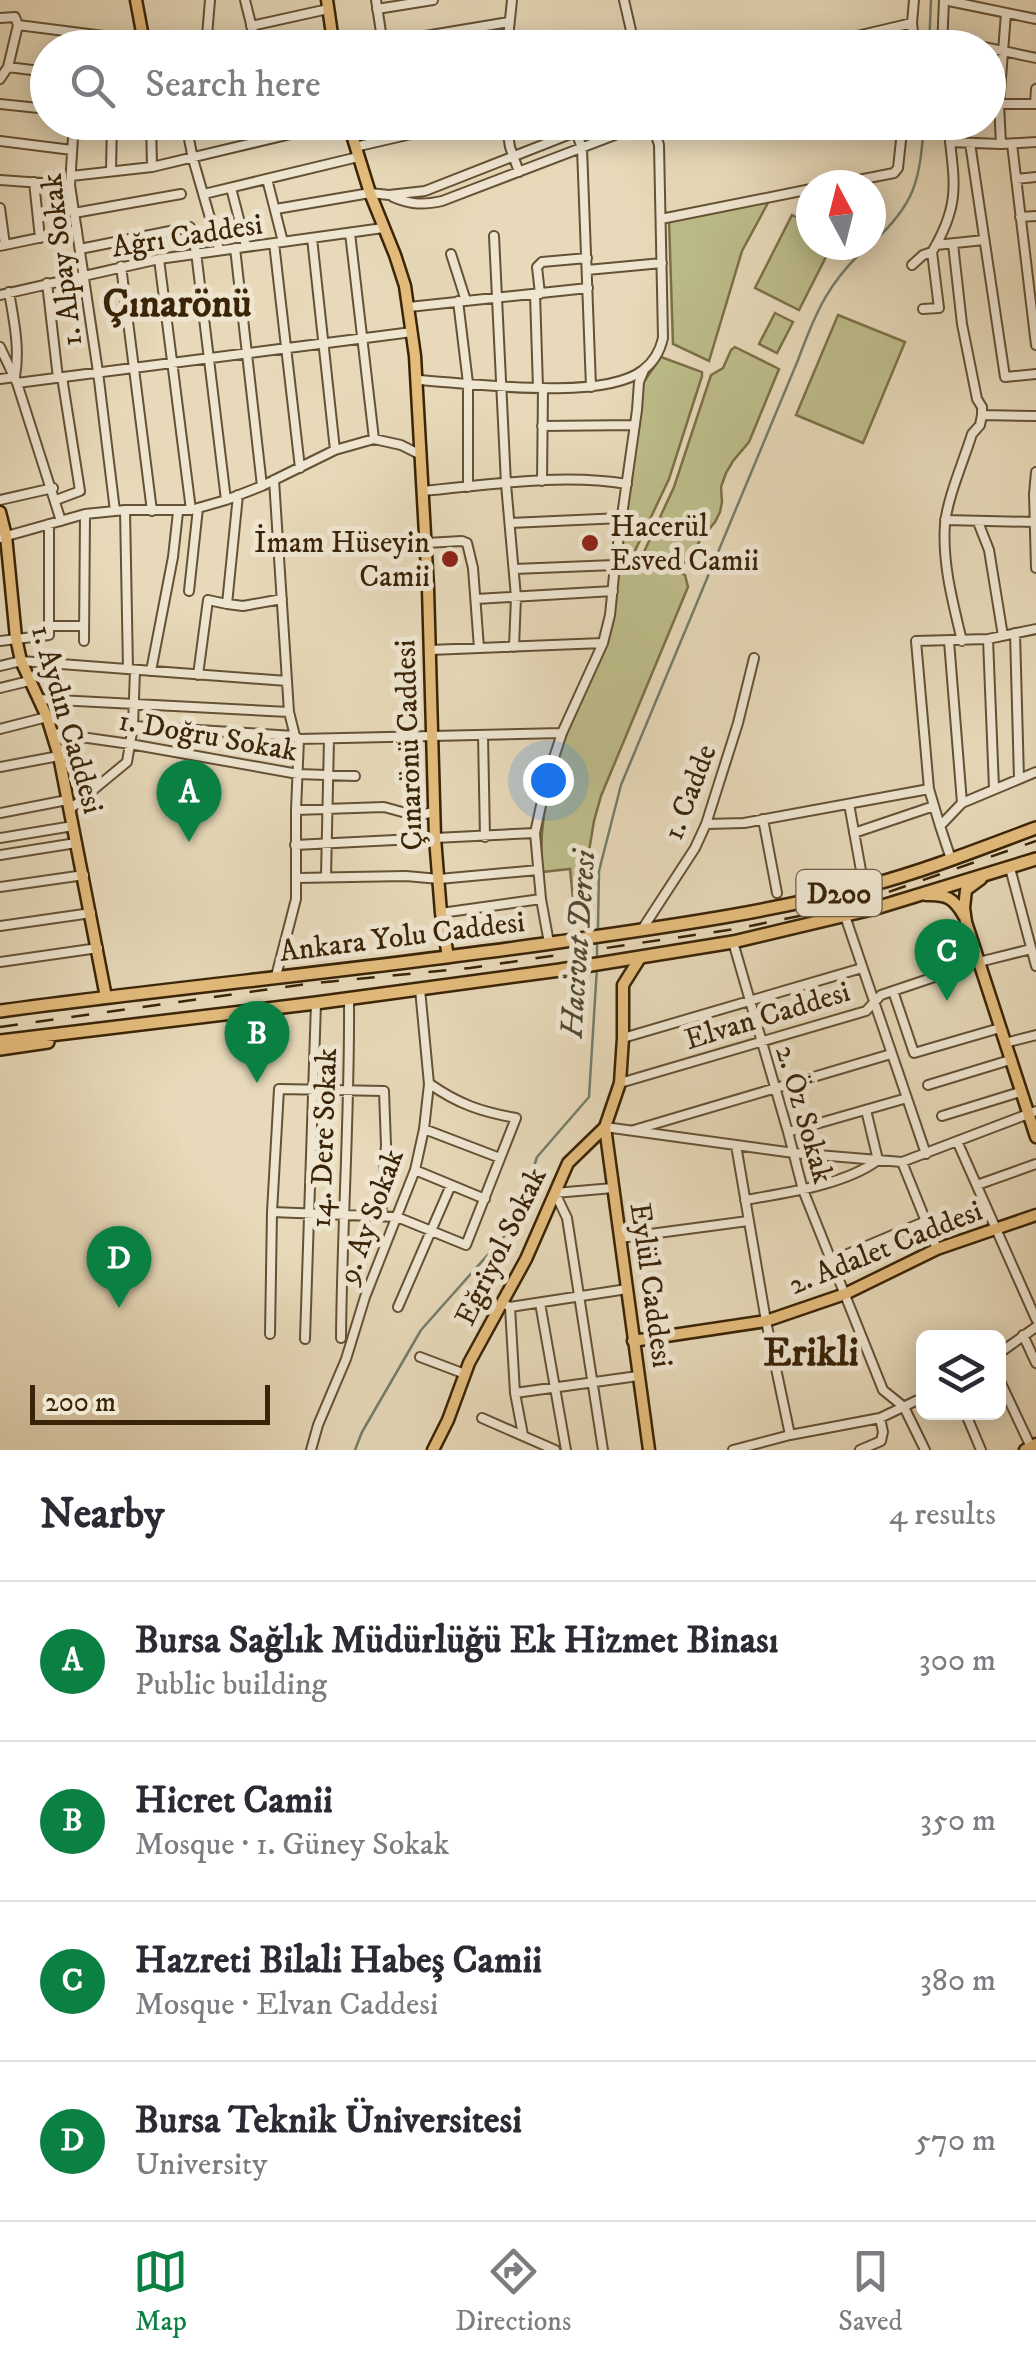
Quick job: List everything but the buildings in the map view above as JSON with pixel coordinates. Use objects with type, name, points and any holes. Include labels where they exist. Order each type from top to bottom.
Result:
[{"type":"highway","name":"Ankara Yolu Caddesi","points":[[0,1008],[448,957],[638,931],[824,897],[951,859],[1036,828]]},
{"type":"highway","name":"Ankara Yolu Caddesi","points":[[0,1040],[316,1004],[733,942],[845,916],[1036,859]]},
{"type":"highway","points":[[0,1049],[116,1028]]},
{"type":"main road","points":[[136,0],[141,30]]},
{"type":"main road","points":[[328,4],[330,30]]},
{"type":"main road","name":"Çınarönü Caddesi","points":[[352,140],[395,255],[409,307],[418,380],[433,812],[448,957]]},
{"type":"main road","name":"1. Aydın Caddesi","points":[[0,512],[21,662],[47,717],[59,756],[106,997]]},
{"type":"main road","points":[[986,876],[966,890],[966,922],[1020,1092],[1032,1112],[1036,1137]]},
{"type":"main road","points":[[921,895],[945,895],[952,899],[966,922]]},
{"type":"main road","name":"Eğriyol Sokak","points":[[433,1450],[465,1374],[507,1304],[568,1163],[606,1127],[620,1083],[623,985],[640,958]]},
{"type":"main road","name":"Eylül Caddesi","points":[[606,1127],[649,1450]]},
{"type":"main road","name":"2. Adalet Caddesi","points":[[633,1341],[766,1321],[845,1294],[937,1250],[1036,1214]]},
{"type":"street","points":[[208,30],[210,0]]},
{"type":"street","points":[[244,0],[253,30]]},
{"type":"street","points":[[381,30],[377,4],[433,0]]},
{"type":"street","points":[[508,30],[512,0]]},
{"type":"street","points":[[624,0],[632,30]]},
{"type":"street","points":[[913,30],[914,0]]},
{"type":"street","points":[[943,30],[944,0],[1036,19]]},
{"type":"street","points":[[252,26],[328,4]]},
{"type":"street","points":[[1004,30],[1006,14]]},
{"type":"street","points":[[0,18],[15,17],[18,26],[3,73],[30,72]]},
{"type":"street","points":[[465,30],[509,22]]},
{"type":"street","points":[[882,30],[912,23]]},
{"type":"street","points":[[18,26],[52,30]]},
{"type":"street","points":[[1006,51],[1036,58]]},
{"type":"street","points":[[1006,104],[1035,104],[1036,89]]},
{"type":"street","points":[[0,104],[30,107]]},
{"type":"street","name":"1. Alpay Sokak","points":[[73,140],[70,180],[74,213],[120,510],[134,705],[130,744]]},
{"type":"street","points":[[111,172],[112,140]]},
{"type":"street","points":[[151,140],[152,167]]},
{"type":"street","points":[[190,140],[219,249]]},
{"type":"street","points":[[0,180],[70,180],[193,159],[271,140]]},
{"type":"street","points":[[204,194],[390,140]]},
{"type":"street","points":[[510,140],[519,172]]},
{"type":"street","points":[[276,208],[370,194],[425,191],[555,140]]},
{"type":"street","points":[[579,140],[591,386]]},
{"type":"street","points":[[389,195],[425,205],[442,201],[603,140]]},
{"type":"street","points":[[552,943],[541,899],[534,833],[562,733],[603,643],[610,616],[639,382],[660,350],[663,338],[656,140]]},
{"type":"street","points":[[886,175],[898,168],[901,140]]},
{"type":"street","points":[[1001,140],[1001,144]]},
{"type":"street","points":[[0,141],[72,150]]},
{"type":"street","points":[[924,310],[939,308],[934,248],[954,202],[950,142],[1036,142]]},
{"type":"street","points":[[970,142],[1005,377],[1036,374]]},
{"type":"street","points":[[1012,144],[1036,346]]},
{"type":"street","points":[[1016,179],[1036,177]]},
{"type":"street","points":[[266,179],[276,208],[300,468]]},
{"type":"street","points":[[34,182],[40,238]]},
{"type":"street","points":[[231,188],[246,246]]},
{"type":"street","points":[[661,219],[796,192]]},
{"type":"street","points":[[74,213],[181,194]]},
{"type":"street","points":[[0,208],[3,245],[77,230]]},
{"type":"street","points":[[1020,216],[1036,216]]},
{"type":"street","points":[[80,249],[190,227],[226,500]]},
{"type":"street","name":"Ağrı Caddesi","points":[[5,294],[160,258],[383,228]]},
{"type":"street","points":[[350,233],[374,439]]},
{"type":"street","points":[[494,236],[500,386],[516,597],[514,647]]},
{"type":"street","points":[[312,238],[336,450]]},
{"type":"street","points":[[912,264],[934,248],[984,240]]},
{"type":"street","points":[[953,244],[962,324],[982,407],[980,425],[972,434],[944,520],[944,548],[962,640]]},
{"type":"street","points":[[235,248],[262,486]]},
{"type":"street","points":[[452,254],[462,301],[468,382],[468,487]]},
{"type":"street","points":[[160,258],[195,509],[189,591]]},
{"type":"street","points":[[542,481],[537,267],[542,262],[587,258]]},
{"type":"street","points":[[587,270],[662,263]]},
{"type":"street","points":[[121,266],[152,510]]},
{"type":"street","points":[[46,283],[80,491],[56,500]]},
{"type":"street","points":[[409,307],[588,288]]},
{"type":"street","points":[[5,294],[18,350],[16,380]]},
{"type":"street","points":[[0,379],[60,377],[412,332]]},
{"type":"street","points":[[0,347],[16,380],[61,521]]},
{"type":"street","points":[[418,380],[540,388],[591,386],[644,370]]},
{"type":"street","points":[[982,415],[1036,416]]},
{"type":"street","points":[[542,426],[635,425]]},
{"type":"street","points":[[3,537],[85,514],[195,509],[262,486],[336,450],[374,439],[402,445],[421,455]]},
{"type":"street","points":[[1036,472],[1036,568]]},
{"type":"street","points":[[274,480],[289,712],[297,737],[298,774],[296,899],[276,976]]},
{"type":"street","points":[[423,492],[542,481],[627,484]]},
{"type":"street","points":[[0,500],[52,488]]},
{"type":"street","points":[[228,604],[238,496]]},
{"type":"street","points":[[151,671],[178,512]]},
{"type":"street","points":[[84,641],[85,514]]},
{"type":"street","points":[[510,523],[622,518]]},
{"type":"street","points":[[944,520],[1034,522]]},
{"type":"street","points":[[978,522],[988,550],[1003,636]]},
{"type":"street","points":[[0,641],[48,635],[49,524]]},
{"type":"street","points":[[426,543],[467,543],[473,568],[479,648]]},
{"type":"street","points":[[514,570],[615,565]]},
{"type":"street","points":[[476,599],[613,591]]},
{"type":"street","points":[[198,675],[208,600],[243,606],[282,599]]},
{"type":"street","points":[[0,603],[13,604]]},
{"type":"street","points":[[49,626],[84,626]]},
{"type":"street","points":[[951,859],[929,789],[916,642],[988,639],[1036,629]]},
{"type":"street","points":[[1016,634],[1019,779]]},
{"type":"street","points":[[988,639],[994,788]]},
{"type":"street","points":[[949,641],[962,803]]},
{"type":"street","points":[[430,650],[603,643]]},
{"type":"street","name":"1. Cadde","points":[[638,931],[695,848],[706,824],[754,658]]},
{"type":"street","points":[[0,666],[21,662],[287,682]]},
{"type":"street","points":[[0,688],[29,682]]},
{"type":"street","points":[[38,700],[289,712]]},
{"type":"street","points":[[0,729],[47,717]]},
{"type":"street","points":[[132,726],[329,739],[562,733]]},
{"type":"street","name":"1. Doğru Sokak","points":[[53,733],[298,774],[355,776]]},
{"type":"street","points":[[483,735],[485,837]]},
{"type":"street","points":[[326,876],[329,739]]},
{"type":"street","points":[[0,813],[68,805],[127,762],[130,744]]},
{"type":"street","points":[[0,767],[59,756]]},
{"type":"street","points":[[940,826],[962,803],[1036,772]]},
{"type":"street","points":[[706,824],[764,819],[929,789]]},
{"type":"street","points":[[849,804],[864,886]]},
{"type":"street","points":[[854,833],[934,806]]},
{"type":"street","points":[[296,810],[384,807],[417,816],[433,812]]},
{"type":"street","points":[[764,819],[777,893]]},
{"type":"street","points":[[0,838],[73,826]]},
{"type":"street","points":[[295,845],[534,833]]},
{"type":"street","points":[[0,855],[76,843]]},
{"type":"street","points":[[1010,868],[1036,966]]},
{"type":"street","points":[[297,878],[438,879],[538,870]]},
{"type":"street","points":[[0,887],[84,876]]},
{"type":"street","points":[[441,913],[541,899]]},
{"type":"street","points":[[0,926],[91,913]]},
{"type":"street","points":[[845,916],[926,1154]]},
{"type":"street","name":"2. Öz Sokak","points":[[733,942],[802,1190],[883,1390],[904,1406],[925,1450]]},
{"type":"street","points":[[0,962],[98,948]]},
{"type":"street","name":"Elvan Caddesi","points":[[620,1083],[866,1012],[881,995],[1031,949]]},
{"type":"street","points":[[623,1038],[862,968]]},
{"type":"street","name":"9. Ay Sokak","points":[[311,1450],[364,1297],[415,1170],[430,1084],[420,989]]},
{"type":"street","points":[[893,992],[914,1053],[1000,1028]]},
{"type":"street","name":"14. Dere Sokak","points":[[349,998],[350,1090],[341,1333],[354,1335]]},
{"type":"street","points":[[305,1338],[316,1004]]},
{"type":"street","points":[[1004,1043],[1036,1034]]},
{"type":"street","points":[[630,1131],[890,1054]]},
{"type":"street","points":[[928,1085],[1010,1060]]},
{"type":"street","points":[[272,1212],[397,1217],[466,1245],[516,1118],[471,1108],[430,1084]]},
{"type":"street","points":[[270,1334],[278,1089],[384,1091],[386,1145],[381,1216]]},
{"type":"street","points":[[942,1116],[1020,1092]]},
{"type":"street","points":[[788,1132],[906,1098]]},
{"type":"street","points":[[866,1110],[878,1160]]},
{"type":"street","points":[[606,1127],[794,1153],[902,1162],[1032,1112]]},
{"type":"street","points":[[424,1129],[500,1158]]},
{"type":"street","points":[[957,1141],[1036,1319]]},
{"type":"street","points":[[736,1146],[790,1435]]},
{"type":"street","points":[[745,1200],[802,1190],[866,1169],[878,1160]]},
{"type":"street","points":[[902,1162],[937,1250]]},
{"type":"street","points":[[976,1185],[1036,1164]]},
{"type":"street","points":[[415,1170],[485,1199]]},
{"type":"street","points":[[398,1307],[451,1185]]},
{"type":"street","points":[[603,1450],[566,1218],[556,1193],[614,1188]]},
{"type":"street","points":[[831,1261],[926,1220]]},
{"type":"street","points":[[620,1238],[748,1221]]},
{"type":"street","points":[[523,1435],[507,1304],[540,1303],[627,1289]]},
{"type":"street","points":[[540,1303],[566,1450]]},
{"type":"street","points":[[1006,1348],[1036,1327]]},
{"type":"street","points":[[1023,1335],[1036,1364]]},
{"type":"street","points":[[420,1356],[465,1374]]},
{"type":"street","points":[[515,1393],[638,1376]]},
{"type":"street","points":[[1006,1394],[1031,1447]]},
{"type":"street","points":[[733,1450],[880,1418],[916,1401]]},
{"type":"street","points":[[482,1418],[555,1450]]},
{"type":"street","points":[[860,1450],[881,1441],[880,1418]]},
{"type":"street","points":[[969,1420],[982,1450]]},
{"type":"green space","points":[[769,201],[742,251],[709,361],[673,344],[669,221]]},
{"type":"green space","points":[[792,215],[796,217],[796,260],[824,260],[799,310],[755,288]]},
{"type":"green space","points":[[775,313],[793,322],[777,353],[759,344]]},
{"type":"green space","points":[[838,315],[905,342],[863,443],[796,415]]},
{"type":"green space","points":[[735,347],[779,369],[749,442],[726,473],[720,512],[689,564],[643,554],[674,487],[711,375],[723,368]]},
{"type":"green space","points":[[661,357],[702,372],[702,376],[669,479],[633,555],[624,560],[620,559],[643,383]]},
{"type":"green space","points":[[636,563],[679,572],[685,575],[688,587],[601,796],[581,899],[574,909],[570,869],[542,872],[546,803],[565,738],[609,636],[618,570]]},
{"type":"waterway","name":"Hacivat Deresi","points":[[930,30],[931,0]]},
{"type":"waterway","name":"Hacivat Deresi","points":[[886,230],[913,190],[922,140]]},
{"type":"waterway","name":"Hacivat Deresi","points":[[598,929],[599,871],[621,785],[818,312],[834,284],[855,260]]},
{"type":"waterway","name":"Hacivat Deresi","points":[[597,942],[597,959]]},
{"type":"waterway","name":"Hacivat Deresi","points":[[355,1450],[421,1330],[516,1223],[537,1157],[589,1097],[597,967]]},
{"type":"railway","points":[[0,1027],[306,984],[470,968],[735,929],[871,898],[1036,841]]},
{"type":"place","name":"Hacerül Esved Camii","points":[[590,543]]},
{"type":"place","name":"İmam Hüseyin Camii","points":[[450,559]]},
{"type":"place","name":"Bursa Sağlık Müdürlüğü Ek Hizmet Binası","points":[[189,842]]},
{"type":"place","name":"Hazreti Bilali Habeş Camii","points":[[947,1001]]},
{"type":"place","name":"Hicret Camii","points":[[257,1083]]},
{"type":"place","name":"Bursa Teknik Üniversitesi","points":[[119,1308]]},
{"type":"district","name":"Çınarönü","points":[[177,302]]},
{"type":"district","name":"Erikli","points":[[811,1351]]}]
